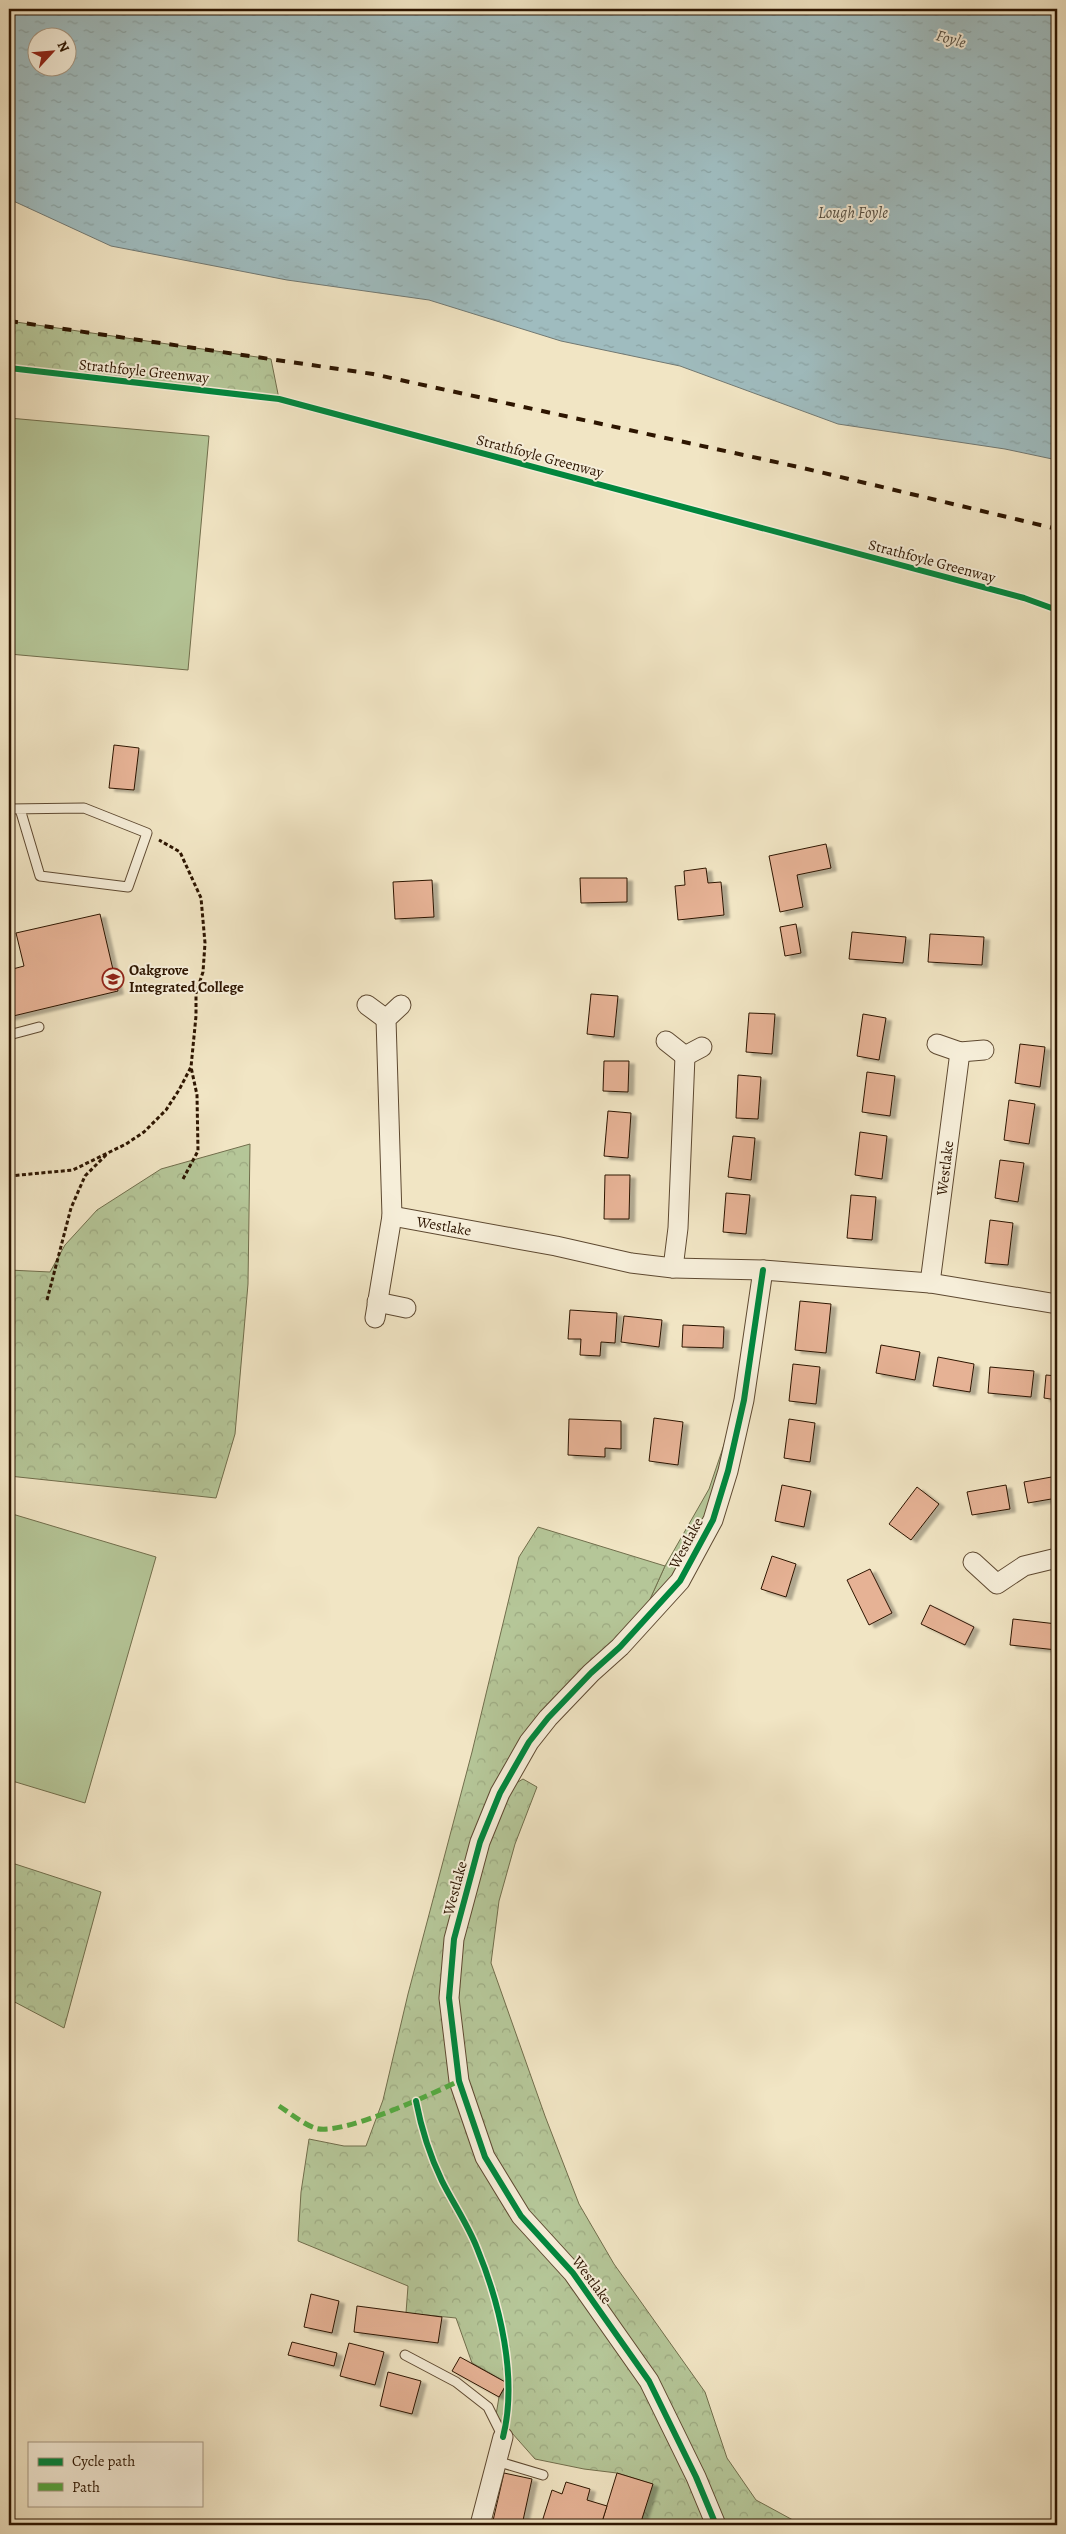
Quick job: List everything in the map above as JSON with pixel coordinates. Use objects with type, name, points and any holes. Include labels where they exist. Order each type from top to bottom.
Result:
[{"type":"street","points":[[367,1005],[386,1019]]},
{"type":"street","points":[[401,1005],[386,1019],[392,1216],[376,1310],[406,1308]]},
{"type":"street","points":[[666,1041],[685,1056]]},
{"type":"street","points":[[937,1044],[960,1052],[984,1050]]},
{"type":"street","points":[[685,1056],[702,1046]]},
{"type":"street","name":"Westlake","points":[[930,1284],[960,1052]]},
{"type":"street","points":[[673,1268],[678,1228],[685,1056]]},
{"type":"street","name":"Westlake","points":[[392,1216],[556,1246],[630,1263],[673,1268],[763,1270],[930,1284],[1057,1304]]},
{"type":"street","name":"Westlake","points":[[716,2525],[696,2477],[649,2382],[573,2272],[521,2216],[485,2157],[459,2081],[449,1998],[454,1939],[480,1842],[500,1793],[530,1742],[548,1718],[591,1673],[620,1647],[680,1581],[713,1520],[728,1471],[744,1400],[763,1270]]},
{"type":"street","points":[[973,1562],[997,1584],[1024,1566],[1057,1558]]},
{"type":"street","points":[[480,2525],[503,2437]]},
{"type":"lane","points":[[9,809],[84,808],[147,833],[128,886],[40,876],[20,809]]},
{"type":"lane","points":[[9,1035],[38,1027]]},
{"type":"lane","points":[[405,2355],[456,2382],[488,2407],[503,2437]]},
{"type":"lane","points":[[496,2460],[543,2475]]},
{"type":"path","points":[[147,833],[180,852],[200,898],[204,953],[203,972],[196,993],[191,1067],[197,1095],[198,1151],[184,1179]]},
{"type":"path","points":[[9,1176],[73,1170],[110,1152],[144,1132],[166,1110],[191,1067]]},
{"type":"path","points":[[47,1300],[71,1208],[85,1176],[110,1152]]},
{"type":"green space","points":[[9,321],[271,359],[279,399],[9,368]]},
{"type":"green space","points":[[9,418],[209,436],[188,670],[9,654]]},
{"type":"green space","points":[[250,1144],[248,1284],[235,1434],[216,1498],[9,1476],[9,1270],[50,1272],[65,1245],[97,1210],[161,1169]]},
{"type":"green space","points":[[729,1430],[707,1514],[681,1564],[646,1608],[665,1566],[709,1489]]},
{"type":"green space","points":[[9,1513],[156,1557],[85,1803],[9,1780]]},
{"type":"green space","points":[[538,1527],[665,1566],[637,1628],[591,1673],[501,1792],[523,1779],[537,1787],[515,1844],[499,1901],[491,1963],[545,2116],[579,2204],[614,2264],[705,2392],[727,2458],[756,2500],[802,2525],[640,2525],[652,2484],[617,2473],[584,2469],[535,2459],[496,2415],[499,2397],[507,2383],[472,2363],[456,2318],[406,2313],[408,2286],[298,2241],[301,2192],[309,2139],[344,2146],[366,2146],[383,2100],[408,1994],[472,1752],[519,1557]]},
{"type":"green space","points":[[9,1862],[101,1892],[64,2028],[9,1999]]},
{"type":"water","name":"Lough Foyle","points":[[9,9],[1057,9],[1057,460],[1005,449],[838,424],[680,366],[561,341],[429,300],[287,280],[111,246],[9,199]]},
{"type":"building","points":[[114,745],[139,748],[134,790],[109,788]]},
{"type":"building","points":[[826,844],[831,868],[797,875],[803,907],[780,912],[769,856]]},
{"type":"building","points":[[706,868],[708,883],[721,882],[724,915],[678,920],[675,886],[685,885],[684,871]]},
{"type":"building","points":[[580,878],[627,878],[627,902],[581,903]]},
{"type":"building","points":[[432,880],[434,917],[395,919],[393,882]]},
{"type":"building","points":[[100,914],[118,991],[9,1017],[9,970],[24,966],[16,933]]},
{"type":"building","points":[[796,924],[801,953],[785,956],[780,927]]},
{"type":"building","points":[[852,932],[906,937],[903,963],[849,959]]},
{"type":"building","points":[[930,934],[984,937],[982,965],[928,962]]},
{"type":"building","points":[[591,994],[618,996],[614,1037],[587,1034]]},
{"type":"building","points":[[749,1013],[775,1014],[772,1054],[746,1052]]},
{"type":"building","points":[[863,1014],[886,1018],[879,1060],[857,1056]]},
{"type":"building","points":[[1020,1044],[1045,1047],[1040,1087],[1015,1083]]},
{"type":"building","points":[[604,1061],[629,1061],[628,1092],[603,1091]]},
{"type":"building","points":[[867,1072],[895,1076],[890,1116],[862,1112]]},
{"type":"building","points":[[738,1075],[761,1077],[758,1119],[736,1118]]},
{"type":"building","points":[[1009,1100],[1035,1104],[1029,1144],[1004,1140]]},
{"type":"building","points":[[608,1111],[631,1113],[628,1158],[604,1156]]},
{"type":"building","points":[[860,1132],[887,1136],[882,1179],[855,1175]]},
{"type":"building","points":[[733,1136],[755,1138],[751,1180],[728,1177]]},
{"type":"building","points":[[1000,1160],[1024,1163],[1018,1202],[995,1198]]},
{"type":"building","points":[[605,1175],[630,1175],[629,1219],[604,1219]]},
{"type":"building","points":[[726,1193],[750,1195],[746,1234],[723,1232]]},
{"type":"building","points":[[851,1195],[876,1197],[872,1240],[847,1238]]},
{"type":"building","points":[[990,1220],[1013,1223],[1008,1265],[985,1263]]},
{"type":"building","points":[[800,1301],[831,1304],[826,1353],[795,1350]]},
{"type":"building","points":[[570,1310],[617,1313],[615,1343],[601,1342],[600,1356],[580,1355],[581,1339],[568,1339]]},
{"type":"building","points":[[624,1316],[662,1320],[659,1347],[621,1342]]},
{"type":"building","points":[[683,1325],[724,1327],[723,1348],[682,1347]]},
{"type":"building","points":[[881,1345],[920,1352],[915,1380],[876,1373]]},
{"type":"building","points":[[938,1357],[974,1364],[970,1392],[933,1386]]},
{"type":"building","points":[[793,1364],[820,1367],[816,1404],[789,1401]]},
{"type":"building","points":[[990,1367],[1034,1371],[1031,1397],[988,1393]]},
{"type":"building","points":[[1046,1375],[1057,1376],[1057,1400],[1044,1398]]},
{"type":"building","points":[[654,1418],[683,1422],[678,1465],[649,1461]]},
{"type":"building","points":[[569,1419],[621,1421],[621,1449],[605,1448],[605,1457],[568,1455]]},
{"type":"building","points":[[789,1419],[815,1423],[810,1462],[784,1458]]},
{"type":"building","points":[[1057,1476],[1057,1498],[1028,1503],[1024,1482]]},
{"type":"building","points":[[782,1485],[811,1491],[804,1527],[775,1521]]},
{"type":"building","points":[[1006,1485],[1010,1509],[972,1515],[967,1492]]},
{"type":"building","points":[[917,1487],[939,1504],[911,1540],[889,1524]]},
{"type":"building","points":[[772,1556],[796,1564],[786,1597],[761,1589]]},
{"type":"building","points":[[870,1569],[892,1613],[869,1625],[847,1580]]},
{"type":"building","points":[[930,1605],[974,1627],[965,1645],[921,1624]]},
{"type":"building","points":[[1013,1619],[1057,1624],[1057,1650],[1010,1645]]},
{"type":"building","points":[[311,2294],[339,2301],[332,2333],[304,2327]]},
{"type":"building","points":[[357,2306],[442,2317],[438,2343],[354,2332]]},
{"type":"building","points":[[292,2342],[337,2353],[334,2366],[288,2355]]},
{"type":"building","points":[[349,2343],[384,2352],[375,2385],[340,2376]]},
{"type":"building","points":[[460,2357],[507,2383],[499,2397],[452,2371]]},
{"type":"building","points":[[388,2372],[421,2381],[412,2414],[380,2406]]},
{"type":"building","points":[[504,2473],[532,2479],[522,2525],[492,2525]]},
{"type":"building","points":[[617,2473],[653,2484],[640,2525],[601,2525]]},
{"type":"building","points":[[566,2482],[590,2489],[587,2500],[607,2506],[601,2525],[541,2525],[552,2490],[562,2494]]},
{"type":"railway","points":[[9,321],[373,374],[803,468],[1057,529]]},
{"type":"marked path","points":[[279,2106],[310,2126],[327,2129],[365,2120],[459,2081]]},
{"type":"cycle path","name":"Strathfoyle Greenway","points":[[9,368],[279,399],[1024,598],[1057,610]]},
{"type":"cycle path","points":[[716,2525],[696,2477],[649,2381],[573,2273],[521,2216],[485,2157],[459,2081],[449,1998],[454,1939],[480,1842],[500,1793],[529,1742],[548,1718],[591,1673],[620,1647],[680,1581],[713,1520],[728,1471],[744,1400],[763,1270]]},
{"type":"cycle path","points":[[416,2101],[423,2131],[434,2162],[477,2248],[493,2293],[504,2341],[507,2366],[507,2414],[503,2437]]},
{"type":"place","name":"Oakgrove Integrated College","points":[[113,979]]},
{"type":"water label","name":"Foyle","points":[[951,39]]}]
